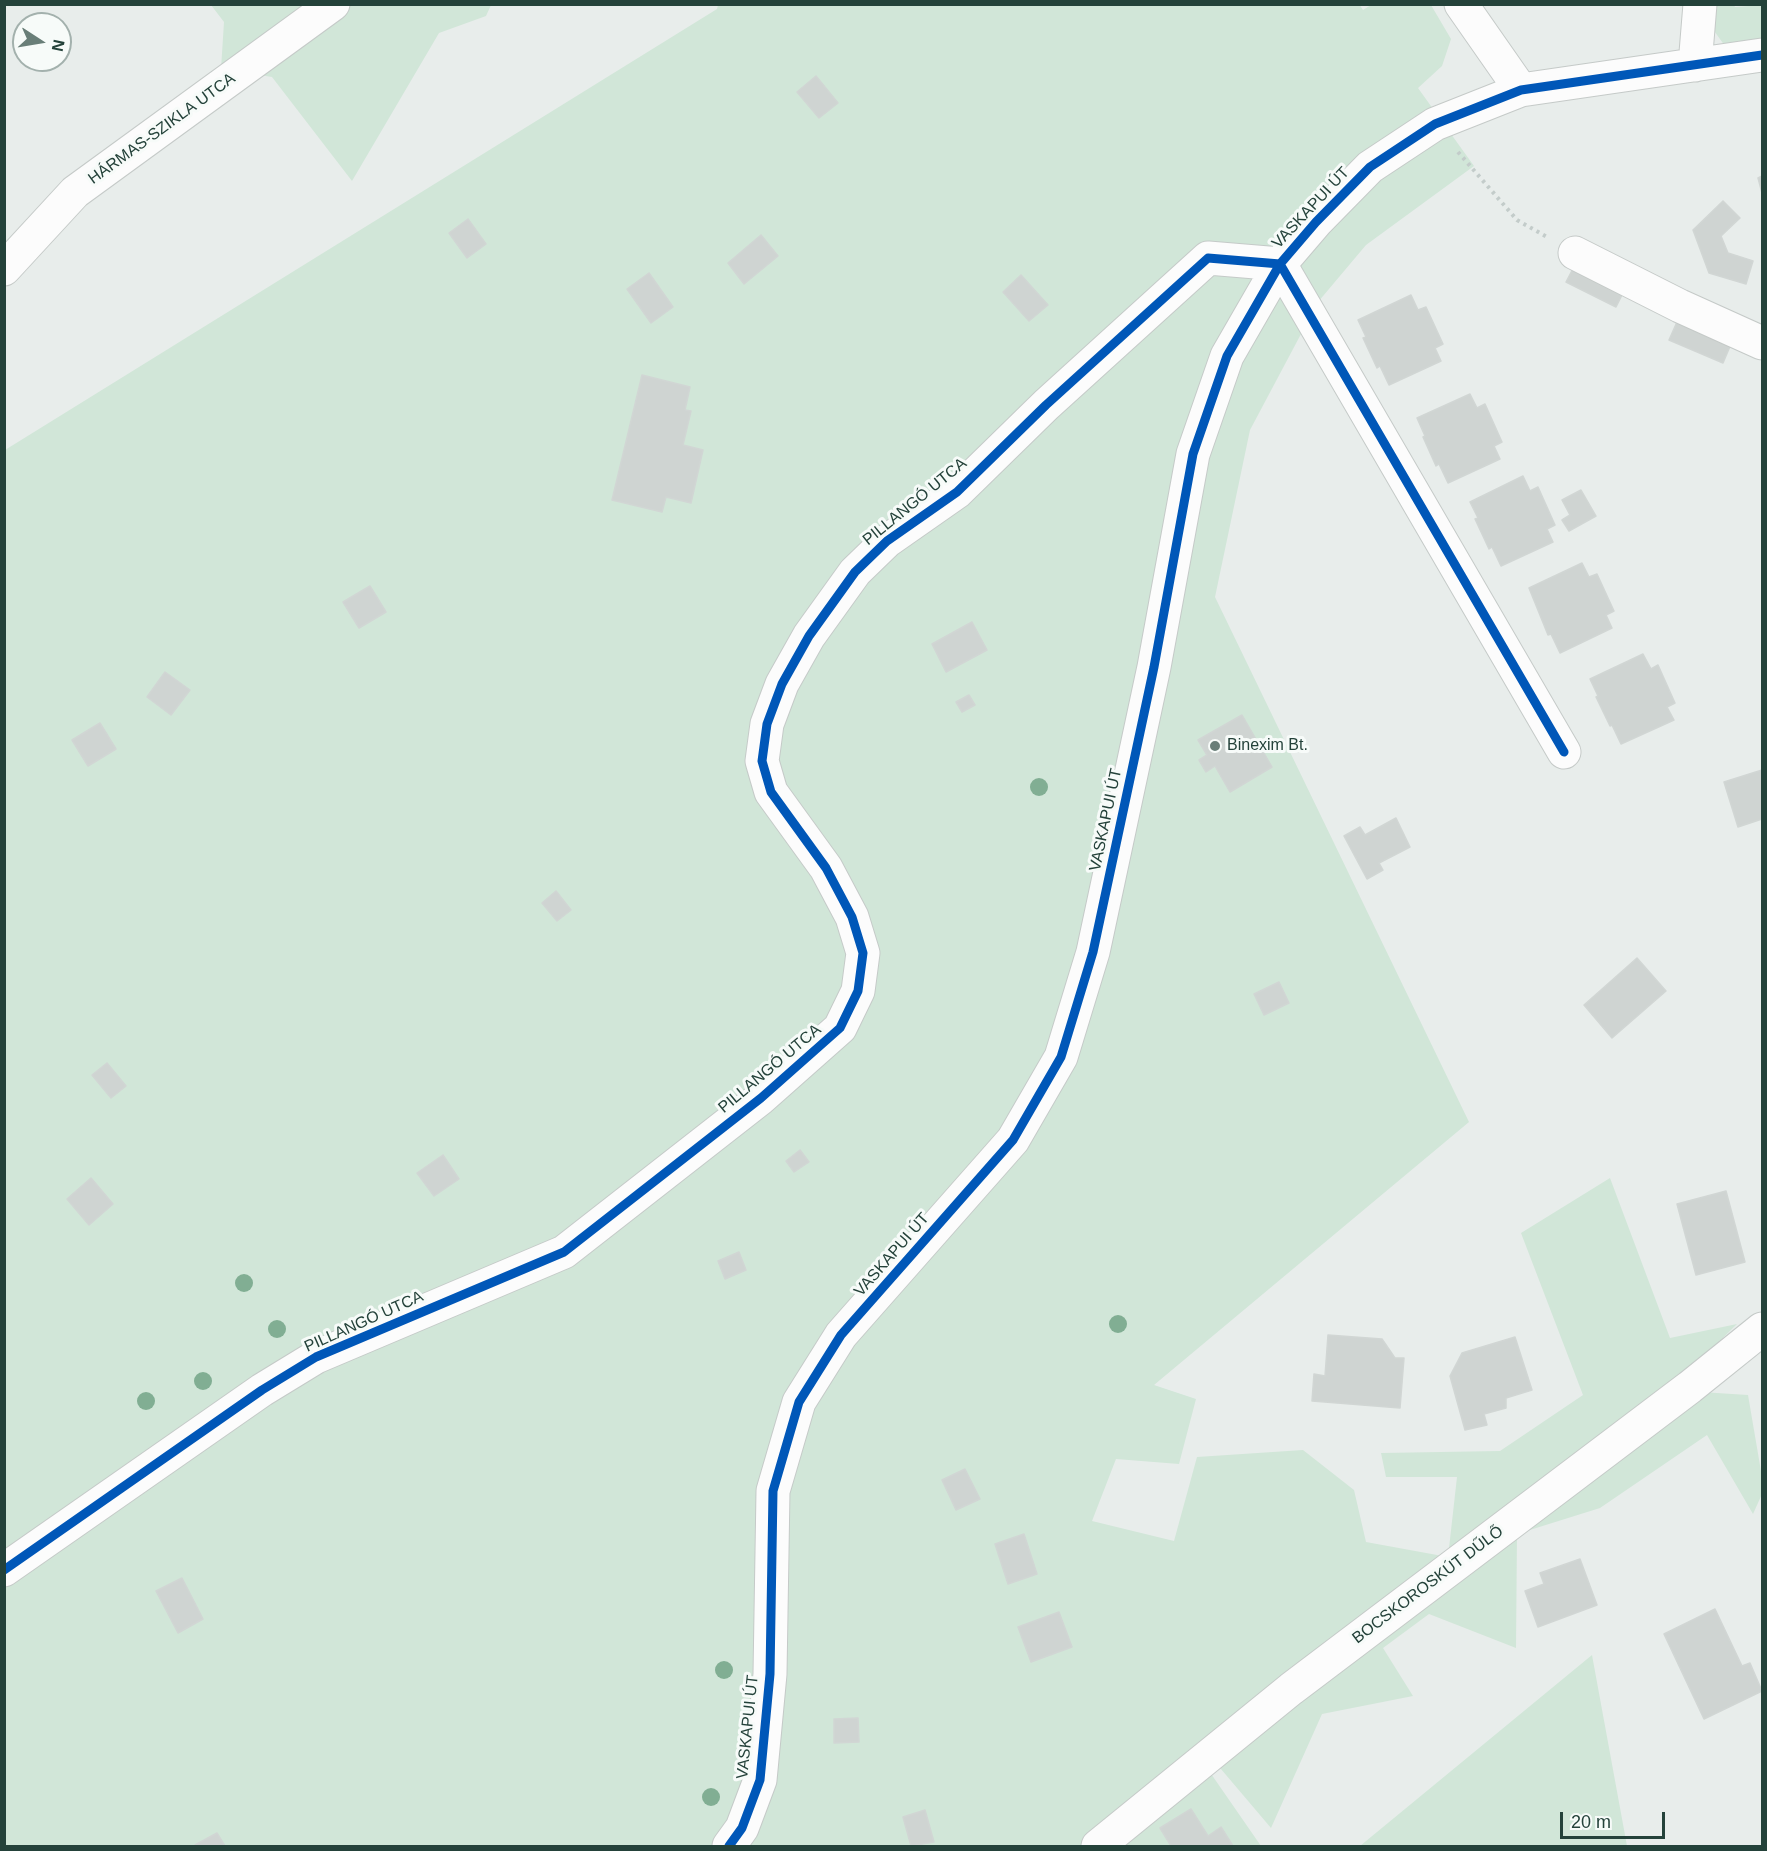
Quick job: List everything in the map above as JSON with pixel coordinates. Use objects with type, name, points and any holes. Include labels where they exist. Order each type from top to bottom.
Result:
[{"type":"street","name":"HÁRMAS-SZIKLA UTCA","points":[[4,269],[75,192],[333,4]]},
{"type":"street","points":[[1461,4],[1521,90]]},
{"type":"street","points":[[1695,65],[1700,4]]},
{"type":"street","name":"VASKAPUI ÚT","points":[[729,1846],[742,1828],[760,1780],[770,1674],[773,1491],[799,1402],[841,1335],[1012,1140],[1061,1057],[1093,952],[1154,667],[1193,454],[1227,356],[1280,264],[1316,222],[1370,167],[1435,124],[1521,90],[1762,55]]},
{"type":"street","points":[[1575,253],[1680,306],[1762,343]]},
{"type":"street","name":"PILLANGÓ UTCA","points":[[4,1570],[262,1390],[316,1357],[564,1252],[761,1098],[840,1028],[858,992],[863,953],[852,917],[826,868],[771,792],[762,761],[767,724],[782,684],[809,636],[855,572],[879,549],[957,492],[1046,405],[1208,258],[1280,264]]},
{"type":"street","points":[[1280,264],[1564,752]]},
{"type":"street","name":"BOCSKOROSKÚT DŰLŐ","points":[[1098,1846],[1291,1689],[1690,1387],[1762,1329]]},
{"type":"path","points":[[1435,124],[1517,220]]},
{"type":"green space","points":[[1359,4],[1363,10],[1371,5],[1431,5],[1451,39],[1442,66],[1418,88],[1474,166],[1366,245],[1318,302],[1250,430],[1215,597],[1469,1122],[1154,1385],[1196,1399],[1179,1464],[1116,1459],[1092,1521],[1174,1541],[1197,1457],[1303,1450],[1354,1490],[1366,1542],[1448,1557],[1457,1477],[1386,1477],[1381,1453],[1500,1451],[1583,1395],[1521,1233],[1610,1178],[1670,1338],[1737,1324],[1670,1390],[1748,1395],[1762,1477],[1762,1494],[1753,1514],[1707,1435],[1600,1508],[1517,1534],[1516,1648],[1429,1614],[1383,1648],[1413,1696],[1322,1714],[1271,1828],[1215,1762],[1207,1768],[1261,1846],[5,1846],[5,450],[717,9],[718,5]]},
{"type":"green space","points":[[211,5],[491,5],[486,16],[439,33],[352,181],[272,77],[221,69],[224,22]]},
{"type":"green space","points":[[1710,5],[1734,5],[1735,7],[1762,5],[1762,44],[1725,46],[1707,21]]},
{"type":"green space","points":[[1592,1655],[1627,1846],[1360,1846]]},
{"type":"building","points":[[816,76],[838,103],[819,118],[797,92]]},
{"type":"building","points":[[1762,176],[1762,193],[1758,178]]},
{"type":"building","points":[[1723,201],[1740,218],[1721,236],[1728,253],[1753,261],[1746,284],[1709,273],[1693,230]]},
{"type":"building","points":[[468,219],[486,244],[467,258],[449,233]]},
{"type":"building","points":[[761,235],[778,256],[744,284],[728,263]]},
{"type":"building","points":[[1576,263],[1626,287],[1616,307],[1566,282]]},
{"type":"building","points":[[649,273],[673,307],[651,323],[627,289]]},
{"type":"building","points":[[1021,275],[1048,305],[1029,321],[1003,292]]},
{"type":"building","points":[[1411,295],[1418,310],[1426,307],[1443,344],[1435,348],[1441,361],[1389,385],[1380,366],[1377,368],[1363,338],[1366,337],[1358,320]]},
{"type":"building","points":[[1677,322],[1731,344],[1723,363],[1669,340]]},
{"type":"building","points":[[642,375],[690,387],[685,410],[691,411],[683,445],[703,450],[691,503],[666,497],[662,512],[612,500]]},
{"type":"building","points":[[1470,394],[1477,408],[1485,404],[1502,442],[1494,446],[1500,459],[1448,483],[1439,464],[1436,466],[1417,418]]},
{"type":"building","points":[[1523,476],[1530,491],[1538,487],[1555,525],[1547,529],[1553,542],[1501,566],[1492,547],[1489,549],[1470,502]]},
{"type":"building","points":[[1581,490],[1596,516],[1569,531],[1562,520],[1570,515],[1562,500]]},
{"type":"building","points":[[1582,563],[1589,577],[1597,574],[1614,611],[1606,615],[1612,628],[1560,653],[1551,634],[1548,635],[1529,588]]},
{"type":"building","points":[[370,586],[386,612],[359,628],[343,602]]},
{"type":"building","points":[[972,622],[987,650],[946,672],[932,644]]},
{"type":"building","points":[[1643,654],[1651,669],[1658,665],[1675,703],[1667,707],[1674,720],[1621,744],[1596,697],[1598,696],[1590,679]]},
{"type":"building","points":[[165,672],[190,690],[171,715],[147,697]]},
{"type":"building","points":[[969,695],[975,705],[962,712],[956,702]]},
{"type":"building","points":[[1242,715],[1272,767],[1230,792],[1215,766],[1206,772],[1199,760],[1207,755],[1198,740]]},
{"type":"building","points":[[100,723],[116,749],[88,766],[72,740]]},
{"type":"building","points":[[1762,770],[1762,819],[1738,827],[1724,782]]},
{"type":"building","points":[[1396,818],[1410,847],[1379,863],[1383,870],[1367,879],[1344,836],[1360,827],[1365,835]]},
{"type":"building","points":[[556,891],[571,910],[557,921],[542,903]]},
{"type":"building","points":[[1637,958],[1666,991],[1612,1038],[1584,1005]]},
{"type":"building","points":[[1279,982],[1289,1003],[1264,1015],[1254,994]]},
{"type":"building","points":[[107,1063],[126,1086],[111,1098],[92,1075]]},
{"type":"building","points":[[800,1150],[809,1162],[794,1172],[786,1161]]},
{"type":"building","points":[[443,1155],[459,1179],[434,1196],[417,1173]]},
{"type":"building","points":[[91,1178],[113,1204],[89,1225],[67,1199]]},
{"type":"building","points":[[1726,1191],[1745,1262],[1696,1275],[1677,1204]]},
{"type":"building","points":[[739,1252],[746,1270],[725,1279],[718,1261]]},
{"type":"building","points":[[1328,1335],[1382,1339],[1395,1358],[1404,1358],[1400,1408],[1312,1401],[1314,1374],[1325,1376]]},
{"type":"building","points":[[1515,1337],[1532,1390],[1506,1398],[1506,1408],[1484,1414],[1487,1425],[1465,1430],[1450,1376],[1462,1353]]},
{"type":"building","points":[[965,1469],[980,1499],[956,1510],[942,1480]]},
{"type":"building","points":[[1024,1534],[1037,1574],[1008,1584],[995,1544]]},
{"type":"building","points":[[1580,1559],[1597,1605],[1538,1627],[1525,1591],[1544,1584],[1540,1573]]},
{"type":"building","points":[[182,1578],[203,1619],[178,1633],[156,1591]]},
{"type":"building","points":[[1715,1609],[1742,1666],[1750,1663],[1762,1691],[1704,1719],[1664,1634]]},
{"type":"building","points":[[1059,1612],[1072,1647],[1031,1662],[1018,1627]]},
{"type":"building","points":[[858,1718],[859,1742],[834,1743],[834,1719]]},
{"type":"building","points":[[1191,1809],[1208,1836],[1221,1827],[1233,1846],[1171,1846],[1160,1828]]},
{"type":"building","points":[[925,1810],[934,1842],[911,1846],[903,1817]]},
{"type":"building","points":[[217,1833],[225,1846],[195,1845]]},
{"type":"cycle path","points":[[729,1846],[742,1828],[760,1780],[770,1674],[773,1491],[799,1402],[841,1335],[1013,1140],[1061,1057],[1093,952],[1154,667],[1193,454],[1227,356],[1280,264],[1316,222],[1370,167],[1435,124],[1521,90],[1762,55]]},
{"type":"cycle path","points":[[4,1570],[262,1390],[316,1357],[564,1252],[761,1098],[840,1028],[858,991],[863,953],[852,917],[826,868],[771,792],[762,761],[767,724],[782,684],[809,636],[855,572],[887,541],[957,492],[1046,405],[1208,258],[1280,264],[1564,752]]},
{"type":"place","name":"Binexim Bt.","points":[[1215,746]]}]
